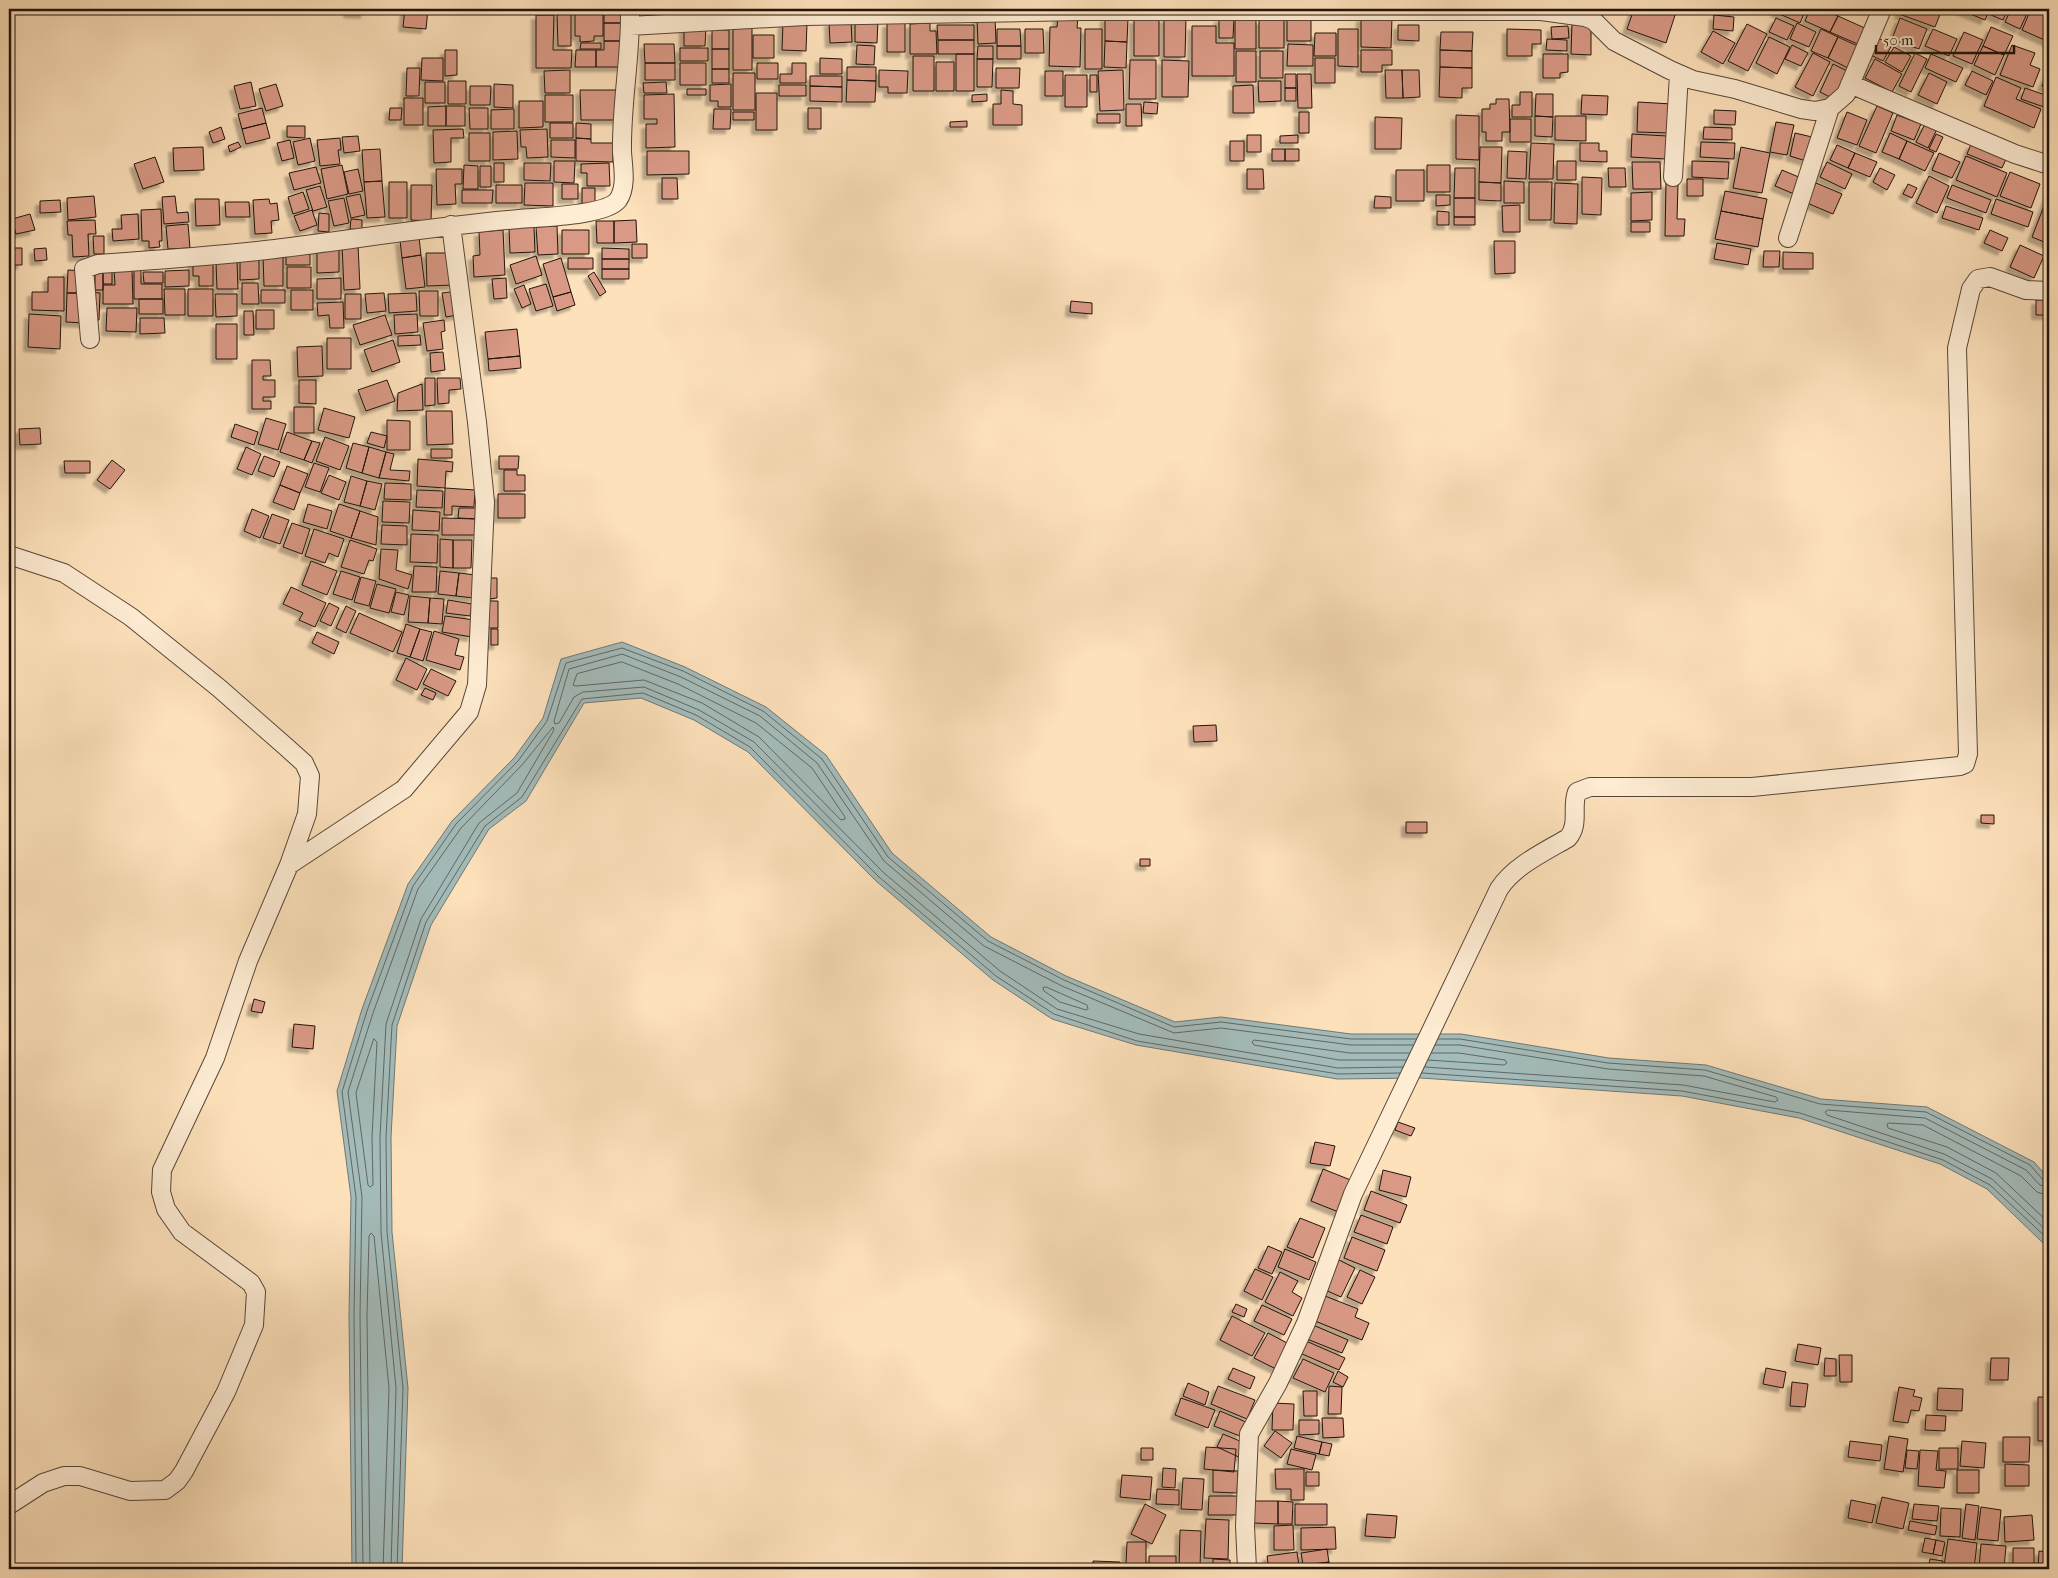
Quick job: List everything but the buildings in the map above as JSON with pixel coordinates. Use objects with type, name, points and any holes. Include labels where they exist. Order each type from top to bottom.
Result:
[{"type":"street","points":[[90,339],[84,269],[98,264],[273,249],[451,225],[578,214],[603,209],[617,201],[624,186],[623,101],[630,9]]},
{"type":"street","points":[[630,26],[815,16],[1082,11],[1542,11],[1594,20],[1614,41],[1693,80],[1736,89],[1815,111],[1830,108],[1846,94],[1882,9]]},
{"type":"street","points":[[1673,177],[1679,74]]},
{"type":"street","points":[[1850,84],[2016,154],[2049,164]]},
{"type":"street","points":[[1788,238],[1830,108]]},
{"type":"street","points":[[289,865],[404,789],[468,712],[477,685],[485,502],[477,422],[451,225]]},
{"type":"street","points":[[1247,1569],[1245,1526],[1249,1434],[1278,1383],[1306,1323],[1353,1194],[1436,1018],[1505,879],[1568,838],[1575,824],[1575,799],[1577,792],[1582,789],[1752,787],[1965,764],[1968,754],[1957,348],[1971,290],[1978,280],[1990,277],[2019,289],[2049,292]]},
{"type":"street","points":[[9,555],[64,573],[131,617],[219,688],[304,763],[310,776],[307,814],[289,865],[248,960],[215,1058],[162,1170],[161,1192],[166,1209],[182,1232],[251,1283],[256,1292],[254,1325],[226,1392],[184,1471],[177,1481],[165,1490],[130,1491],[80,1476],[64,1476],[43,1483],[9,1504]]},
{"type":"water","points":[[622,642],[685,667],[766,707],[826,755],[892,853],[991,937],[1066,976],[1175,1022],[1221,1017],[1351,1034],[1461,1034],[1609,1058],[1706,1065],[1821,1099],[1927,1107],[2034,1162],[2049,1179],[2049,1246],[2043,1243],[1987,1189],[1940,1164],[1799,1118],[1682,1096],[1421,1078],[1337,1079],[1136,1045],[1052,1019],[993,980],[876,881],[748,752],[694,720],[641,698],[584,703],[526,801],[489,829],[431,925],[397,1026],[391,1137],[392,1232],[408,1388],[402,1569],[352,1569],[349,1316],[351,1197],[337,1091],[362,1009],[408,884],[452,821],[514,758],[543,718],[561,659]]}]
